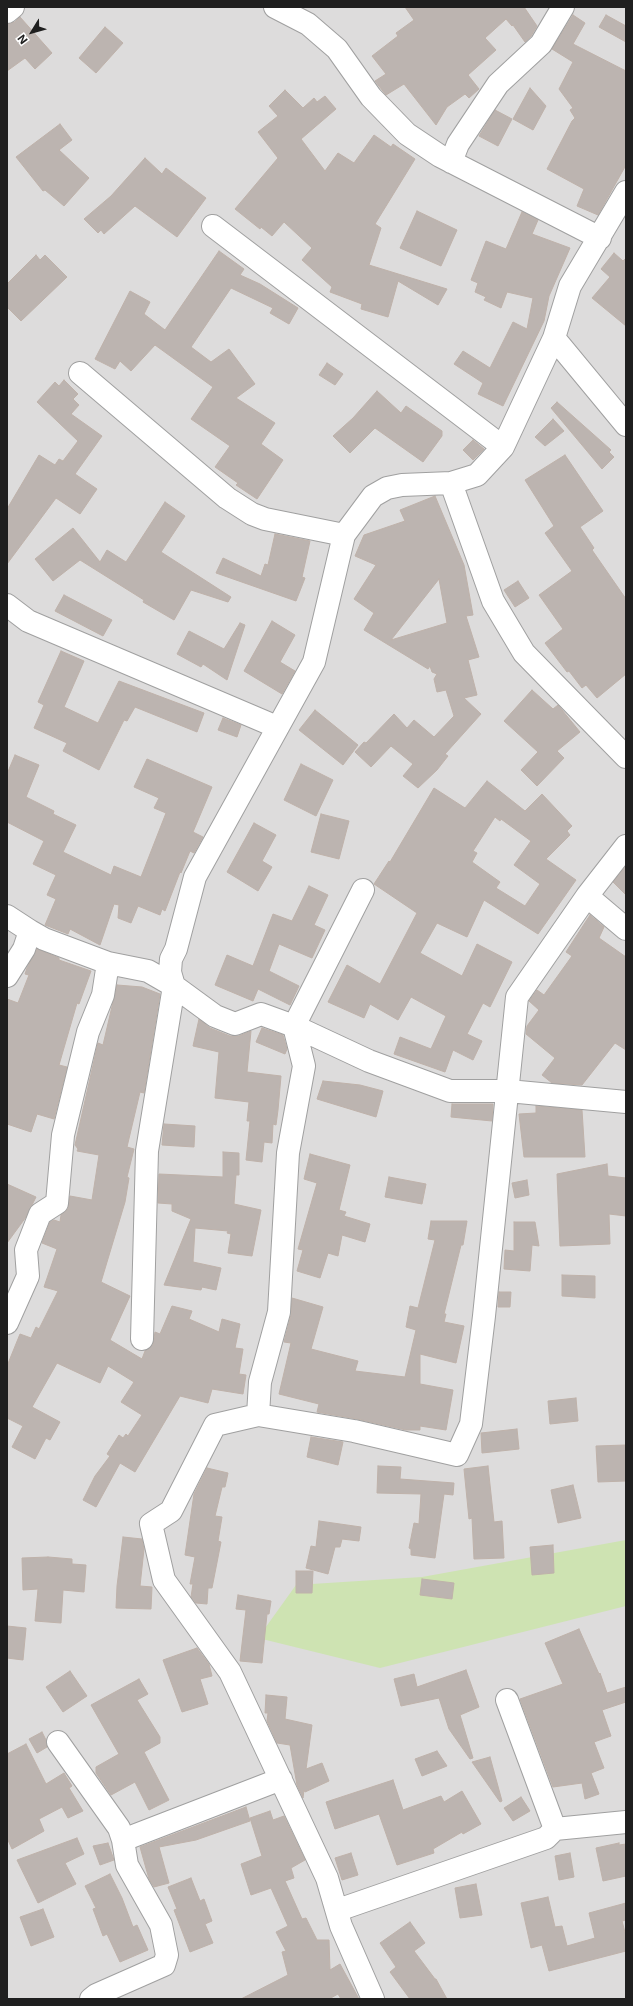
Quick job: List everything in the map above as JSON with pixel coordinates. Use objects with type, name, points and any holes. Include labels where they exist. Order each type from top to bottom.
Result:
[{"type":"street","points":[[7,12],[12,7]]},
{"type":"street","points":[[275,7],[308,24],[337,49],[371,97],[407,134],[451,162],[600,238]]},
{"type":"street","points":[[451,162],[458,144],[498,84],[541,44],[563,7]]},
{"type":"street","points":[[142,1339],[147,1151],[174,986],[170,972],[171,959],[176,949],[195,877],[314,662],[344,535],[373,496],[387,488],[402,485],[451,483],[477,476],[503,447],[554,338],[570,286],[600,238],[626,192]]},
{"type":"street","points":[[213,226],[503,447]]},
{"type":"street","points":[[554,338],[626,425]]},
{"type":"street","points":[[80,373],[227,498],[252,514],[264,519],[344,535]]},
{"type":"street","points":[[451,483],[493,601],[524,653],[626,757]]},
{"type":"street","points":[[7,605],[28,620],[277,727]]},
{"type":"street","points":[[373,1999],[341,1926],[338,1910],[327,1878],[230,1672],[164,1580],[150,1524],[171,1511],[215,1426],[258,1415],[354,1431],[457,1455],[471,1424],[517,997],[587,896],[626,846]]},
{"type":"street","points":[[258,1415],[260,1382],[279,1312],[288,1153],[304,1066],[294,1026],[363,890]]},
{"type":"street","points":[[587,896],[626,929]]},
{"type":"street","points":[[7,916],[44,939],[108,963],[148,971],[174,986],[215,1016],[235,1024],[261,1014],[294,1026],[370,1061],[450,1091],[508,1091],[626,1102]]},
{"type":"street","points":[[7,976],[24,949],[30,931]]},
{"type":"street","points":[[7,1323],[28,1276],[26,1250],[40,1214],[57,1203],[63,1135],[88,1032],[103,995],[108,963]]},
{"type":"street","points":[[507,1700],[555,1829]]},
{"type":"street","points":[[58,1742],[119,1828],[127,1865],[161,1925],[167,1954],[164,1965],[96,1995],[91,1999]]},
{"type":"street","points":[[122,1840],[281,1779]]},
{"type":"street","points":[[338,1910],[546,1838],[555,1829],[626,1822]]},
{"type":"shaded area","points":[[7,7],[626,7],[626,1999],[7,1999]]},
{"type":"green space","points":[[626,1540],[626,1606],[380,1668],[258,1638],[296,1585],[422,1577]]},
{"type":"building","points":[[405,7],[524,7],[537,26],[525,42],[513,25],[512,26],[506,19],[485,38],[496,50],[468,75],[479,89],[469,98],[465,94],[447,107],[436,125],[404,84],[386,95],[375,81],[386,74],[372,56],[398,36],[396,33],[414,20]]},
{"type":"building","points":[[573,15],[585,23],[573,44],[626,71],[626,165],[598,215],[577,206],[584,189],[547,169],[575,118],[570,110],[573,108],[559,89],[573,62],[552,49]]},
{"type":"building","points":[[606,15],[626,26],[626,42],[599,27]]},
{"type":"building","points":[[20,17],[52,53],[35,69],[25,58],[7,71],[7,24],[15,22]]},
{"type":"building","points":[[105,27],[123,43],[96,73],[79,58]]},
{"type":"building","points":[[530,88],[546,106],[533,130],[513,119]]},
{"type":"building","points":[[285,90],[303,108],[314,98],[317,102],[325,96],[336,109],[301,139],[325,171],[338,153],[354,163],[374,135],[391,147],[393,144],[415,159],[375,224],[381,228],[369,265],[447,289],[438,305],[398,281],[388,317],[361,309],[362,304],[330,292],[332,287],[302,260],[312,248],[284,222],[272,236],[261,227],[260,229],[235,209],[278,158],[258,132],[278,116],[269,106]]},
{"type":"building","points":[[495,110],[512,119],[498,146],[479,136]]},
{"type":"building","points":[[60,124],[72,140],[59,150],[89,178],[64,206],[45,190],[43,191],[16,157]]},
{"type":"building","points":[[145,158],[162,174],[166,168],[206,198],[177,237],[135,206],[104,234],[101,230],[98,233],[84,219],[111,196]]},
{"type":"building","points":[[417,211],[457,230],[441,266],[400,248]]},
{"type":"building","points":[[522,212],[538,220],[532,234],[570,248],[549,296],[544,321],[503,406],[478,394],[483,383],[454,364],[463,351],[490,368],[513,322],[527,329],[533,298],[507,292],[501,308],[484,300],[486,297],[475,292],[478,283],[471,280],[486,241],[506,249]]},
{"type":"building","points":[[219,251],[244,269],[240,275],[260,284],[298,308],[289,324],[270,313],[273,308],[231,288],[191,347],[211,362],[229,349],[255,384],[236,398],[275,423],[261,444],[283,460],[257,499],[236,485],[238,483],[215,467],[230,446],[191,419],[213,387],[155,345],[131,371],[120,361],[115,369],[95,359],[130,291],[150,302],[144,314],[165,330]]},
{"type":"building","points":[[614,253],[623,261],[626,258],[626,326],[592,298],[610,277],[601,269]]},
{"type":"building","points":[[36,255],[40,260],[45,255],[67,277],[21,321],[7,307],[7,284]]},
{"type":"building","points":[[327,363],[343,374],[335,385],[319,375]]},
{"type":"building","points":[[64,380],[78,394],[73,399],[79,405],[71,414],[102,436],[75,474],[97,489],[80,514],[56,498],[7,564],[7,509],[39,455],[55,465],[59,459],[63,461],[78,441],[37,402],[55,382],[59,386]]},
{"type":"building","points":[[377,391],[401,413],[406,406],[442,431],[442,436],[423,462],[375,428],[350,453],[333,436],[353,418]]},
{"type":"building","points":[[557,402],[611,450],[609,452],[614,457],[602,469],[551,408]]},
{"type":"building","points":[[553,419],[564,431],[545,446],[535,437]]},
{"type":"building","points":[[473,440],[484,449],[473,460],[463,450]]},
{"type":"building","points":[[565,455],[603,511],[580,527],[594,548],[592,550],[626,599],[626,674],[597,698],[586,685],[582,688],[569,671],[567,672],[545,643],[563,629],[539,595],[572,571],[545,533],[554,526],[525,480]]},
{"type":"building","points":[[435,496],[464,565],[473,615],[466,616],[479,657],[468,660],[477,695],[464,698],[481,714],[445,754],[448,756],[437,770],[418,788],[403,776],[413,764],[391,746],[371,767],[355,752],[364,742],[366,743],[394,714],[407,728],[414,720],[434,737],[454,716],[446,690],[437,692],[434,679],[437,674],[432,672],[430,666],[428,669],[364,630],[374,613],[354,599],[376,565],[355,556],[364,535],[405,521],[400,510]],"holes":[[[439,579],[447,623],[391,640]]]},
{"type":"building","points":[[165,502],[185,516],[161,552],[231,597],[228,602],[191,590],[174,620],[143,602],[144,600],[80,560],[53,581],[35,559],[73,528],[100,562],[107,550],[126,562]]},
{"type":"building","points":[[275,534],[310,541],[302,577],[305,578],[296,601],[216,573],[223,558],[261,576],[265,564],[268,565]]},
{"type":"building","points":[[518,581],[529,598],[515,607],[504,590]]},
{"type":"building","points":[[64,595],[112,620],[103,636],[55,611]]},
{"type":"building","points":[[272,621],[295,635],[280,662],[295,671],[282,694],[244,671]]},
{"type":"building","points":[[240,623],[245,625],[227,680],[203,664],[201,667],[177,654],[189,631],[224,649]]},
{"type":"building","points":[[61,651],[84,661],[64,707],[98,723],[119,681],[204,713],[197,732],[135,707],[127,721],[124,720],[99,770],[63,751],[67,743],[34,728],[44,705],[38,702]]},
{"type":"building","points":[[532,690],[553,709],[558,705],[580,732],[557,751],[564,758],[537,786],[521,770],[538,752],[504,721]]},
{"type":"building","points":[[315,710],[358,745],[343,765],[299,730]]},
{"type":"building","points":[[223,718],[241,725],[237,737],[218,730]]},
{"type":"building","points":[[15,755],[39,765],[26,797],[54,811],[53,814],[76,825],[63,852],[111,875],[114,866],[141,877],[166,813],[154,808],[159,798],[134,787],[147,759],[212,787],[193,832],[203,837],[194,853],[190,851],[165,911],[162,909],[160,915],[138,906],[131,923],[118,918],[119,905],[114,904],[100,945],[70,929],[68,934],[45,925],[56,899],[47,895],[56,875],[33,864],[44,841],[7,822],[7,774]]},
{"type":"building","points":[[301,764],[333,780],[316,816],[284,800]]},
{"type":"building","points":[[487,781],[525,811],[542,794],[572,826],[567,831],[570,835],[546,859],[576,880],[538,934],[484,900],[467,937],[437,923],[420,953],[462,976],[477,944],[512,962],[490,1007],[483,1003],[467,1034],[482,1041],[473,1060],[453,1050],[445,1072],[394,1054],[400,1037],[431,1049],[446,1016],[411,997],[398,1020],[370,1004],[364,1018],[328,1002],[347,965],[380,984],[417,913],[374,884],[389,861],[390,862],[434,788],[465,808]],"holes":[[[495,817],[500,821],[501,819],[531,841],[514,865],[540,884],[525,906],[496,888],[500,882],[472,862],[477,853],[473,851]]]},
{"type":"building","points":[[321,814],[349,821],[339,859],[311,852]]},
{"type":"building","points":[[254,823],[276,835],[262,861],[272,867],[258,891],[227,872]]},
{"type":"building","points":[[626,866],[626,895],[613,882]]},
{"type":"building","points":[[309,886],[328,895],[314,925],[325,930],[312,958],[279,944],[269,971],[299,986],[290,1005],[258,989],[253,1001],[215,985],[227,955],[253,966],[273,914],[292,921]]},
{"type":"building","points":[[590,915],[604,927],[599,938],[626,957],[626,1050],[615,1043],[582,1085],[552,1083],[542,1075],[555,1058],[526,1034],[527,1026],[539,1010],[529,1001],[537,990],[544,995],[572,956],[566,952]]},
{"type":"building","points":[[37,949],[59,958],[59,960],[91,971],[79,1004],[77,1003],[59,1065],[67,1067],[54,1119],[37,1114],[31,1132],[7,1124],[7,999],[18,1003],[29,975],[25,974],[27,968]]},
{"type":"building","points":[[117,985],[142,987],[160,994],[144,1093],[140,1092],[127,1147],[134,1149],[127,1177],[129,1178],[125,1202],[101,1282],[130,1296],[110,1340],[142,1359],[145,1351],[153,1345],[155,1332],[160,1334],[172,1306],[192,1311],[189,1319],[219,1332],[222,1319],[240,1324],[235,1348],[243,1349],[239,1374],[246,1375],[243,1394],[212,1389],[208,1403],[180,1396],[135,1472],[120,1463],[96,1507],[83,1500],[95,1476],[110,1456],[107,1454],[119,1435],[123,1438],[126,1434],[128,1436],[142,1415],[121,1402],[134,1382],[108,1366],[100,1383],[57,1363],[32,1407],[60,1422],[50,1440],[46,1438],[35,1459],[12,1447],[23,1426],[7,1418],[7,1366],[20,1334],[31,1338],[36,1327],[39,1329],[58,1291],[44,1287],[57,1249],[42,1243],[50,1222],[54,1220],[60,1222],[61,1215],[68,1209],[70,1196],[92,1200],[99,1155],[77,1151],[78,1149],[75,1145],[98,1043],[103,1045]]},
{"type":"building","points":[[199,1019],[210,1028],[230,1036],[239,1036],[251,1031],[247,1072],[281,1076],[276,1125],[273,1124],[272,1143],[264,1142],[262,1162],[246,1160],[250,1121],[247,1121],[249,1102],[215,1098],[219,1052],[193,1046]]},
{"type":"building","points":[[262,1028],[283,1035],[287,1049],[285,1054],[256,1042]]},
{"type":"building","points":[[323,1081],[360,1085],[383,1091],[376,1117],[317,1099]]},
{"type":"building","points":[[452,1104],[493,1104],[492,1121],[451,1117]]},
{"type":"building","points":[[536,1106],[582,1110],[585,1157],[524,1157],[519,1114],[536,1113]]},
{"type":"building","points":[[164,1124],[195,1126],[194,1147],[162,1145]]},
{"type":"building","points":[[223,1152],[239,1153],[239,1175],[236,1175],[234,1204],[261,1210],[252,1256],[228,1253],[231,1234],[227,1233],[228,1231],[195,1228],[193,1262],[221,1268],[216,1290],[202,1287],[201,1290],[164,1285],[191,1219],[172,1211],[172,1204],[158,1203],[159,1174],[223,1177]]},
{"type":"building","points":[[310,1154],[350,1165],[339,1210],[346,1212],[344,1216],[370,1224],[365,1242],[342,1235],[338,1256],[328,1253],[320,1278],[297,1271],[303,1250],[298,1249],[317,1183],[304,1179]]},
{"type":"building","points":[[607,1164],[608,1176],[626,1178],[626,1216],[609,1214],[610,1244],[560,1246],[557,1174]]},
{"type":"building","points":[[389,1177],[426,1184],[422,1204],[385,1197]]},
{"type":"building","points":[[527,1180],[529,1195],[515,1198],[512,1183]]},
{"type":"building","points":[[7,1184],[36,1197],[26,1217],[7,1243]]},
{"type":"building","points":[[431,1221],[467,1221],[463,1245],[461,1245],[444,1314],[446,1314],[444,1322],[464,1326],[456,1363],[420,1354],[420,1384],[453,1390],[446,1430],[420,1426],[420,1430],[406,1430],[317,1412],[319,1404],[279,1394],[291,1343],[284,1342],[291,1315],[292,1298],[323,1307],[311,1349],[358,1361],[355,1371],[405,1377],[416,1330],[406,1327],[410,1306],[418,1308],[435,1240],[428,1239]]},
{"type":"building","points":[[514,1222],[535,1222],[539,1246],[532,1245],[530,1271],[504,1269],[505,1250],[514,1251]]},
{"type":"building","points":[[562,1275],[595,1276],[595,1298],[562,1296]]},
{"type":"building","points":[[499,1292],[511,1292],[510,1307],[498,1307]]},
{"type":"building","points":[[576,1398],[578,1421],[550,1424],[548,1401]]},
{"type":"building","points":[[517,1429],[519,1449],[482,1453],[481,1433]]},
{"type":"building","points":[[311,1437],[343,1442],[338,1465],[307,1457]]},
{"type":"building","points":[[626,1445],[626,1481],[598,1482],[596,1446]]},
{"type":"building","points":[[378,1466],[401,1467],[400,1479],[454,1483],[453,1495],[444,1494],[435,1558],[411,1555],[411,1549],[409,1548],[414,1523],[419,1524],[421,1494],[377,1493]]},
{"type":"building","points":[[488,1466],[494,1522],[502,1521],[504,1558],[474,1559],[472,1518],[469,1519],[464,1469]]},
{"type":"building","points":[[207,1468],[228,1473],[225,1487],[222,1487],[215,1516],[222,1517],[218,1541],[221,1542],[212,1588],[208,1588],[207,1604],[196,1603],[191,1597],[193,1584],[190,1584],[195,1557],[185,1555],[194,1494]]},
{"type":"building","points":[[573,1485],[581,1518],[558,1523],[551,1490]]},
{"type":"building","points":[[319,1521],[361,1527],[359,1541],[342,1539],[340,1547],[335,1547],[328,1574],[306,1568],[311,1546],[316,1547]]},
{"type":"building","points":[[123,1537],[142,1539],[144,1549],[140,1586],[152,1587],[151,1609],[116,1608]]},
{"type":"building","points":[[553,1545],[554,1573],[532,1575],[530,1547]]},
{"type":"building","points":[[48,1557],[72,1559],[72,1564],[86,1565],[84,1592],[63,1590],[61,1623],[35,1621],[38,1589],[23,1590],[22,1558]]},
{"type":"building","points":[[296,1571],[313,1571],[312,1593],[296,1593]]},
{"type":"building","points":[[422,1579],[454,1583],[452,1599],[420,1595]]},
{"type":"building","points":[[238,1595],[271,1601],[269,1614],[267,1614],[262,1663],[240,1661],[246,1610],[236,1609]]},
{"type":"building","points":[[7,1626],[26,1628],[23,1660],[7,1658]]},
{"type":"building","points":[[579,1629],[599,1674],[600,1673],[607,1693],[626,1687],[626,1702],[602,1710],[611,1736],[594,1742],[604,1768],[591,1773],[599,1794],[585,1799],[582,1783],[553,1787],[520,1699],[563,1684],[545,1643]]},
{"type":"building","points":[[197,1648],[209,1664],[212,1676],[200,1679],[208,1704],[182,1712],[163,1660]]},
{"type":"building","points":[[466,1670],[479,1707],[460,1715],[473,1758],[470,1759],[449,1729],[439,1698],[401,1706],[394,1679],[414,1674],[417,1687]]},
{"type":"building","points":[[70,1671],[87,1696],[63,1712],[46,1687]]},
{"type":"building","points":[[139,1679],[148,1694],[137,1700],[160,1737],[160,1743],[144,1752],[169,1800],[149,1810],[135,1782],[111,1795],[96,1773],[96,1767],[119,1754],[91,1705]]},
{"type":"building","points":[[266,1695],[287,1697],[285,1719],[312,1725],[306,1769],[322,1763],[329,1781],[305,1792],[304,1790],[303,1798],[297,1785],[290,1745],[277,1743],[267,1721],[268,1713],[265,1713]]},
{"type":"building","points":[[42,1732],[46,1740],[47,1747],[37,1753],[29,1739]]},
{"type":"building","points":[[26,1744],[46,1784],[64,1773],[72,1786],[69,1788],[83,1811],[68,1818],[62,1807],[39,1819],[44,1831],[12,1849],[7,1838],[7,1754]]},
{"type":"building","points":[[437,1751],[447,1766],[422,1776],[415,1759]]},
{"type":"building","points":[[490,1757],[502,1801],[500,1802],[472,1762]]},
{"type":"building","points":[[393,1780],[403,1810],[441,1796],[444,1802],[462,1791],[481,1824],[463,1834],[462,1832],[433,1849],[434,1853],[397,1865],[379,1814],[335,1829],[326,1802]]},
{"type":"building","points":[[521,1797],[530,1811],[513,1821],[504,1808]]},
{"type":"building","points":[[246,1807],[250,1821],[196,1840],[159,1847],[169,1883],[154,1887],[149,1879],[140,1847]]},
{"type":"building","points":[[270,1811],[273,1820],[284,1816],[305,1860],[291,1868],[294,1878],[285,1881],[302,1919],[306,1918],[317,1940],[329,1940],[330,1970],[340,1964],[359,1999],[341,1999],[338,1994],[329,1999],[241,1999],[288,1975],[282,1952],[286,1951],[276,1932],[288,1926],[271,1888],[251,1895],[241,1864],[262,1856],[250,1818]]},
{"type":"building","points":[[77,1838],[84,1854],[65,1863],[76,1884],[38,1903],[17,1860]]},
{"type":"building","points":[[108,1843],[114,1860],[100,1865],[93,1846]]},
{"type":"building","points":[[619,1843],[619,1845],[626,1844],[626,1876],[603,1881],[596,1848]]},
{"type":"building","points":[[351,1853],[358,1875],[342,1880],[335,1858]]},
{"type":"building","points":[[570,1853],[574,1877],[559,1880],[555,1856]]},
{"type":"building","points":[[110,1874],[122,1898],[133,1927],[137,1925],[148,1950],[120,1962],[107,1934],[103,1936],[93,1909],[96,1908],[85,1886]]},
{"type":"building","points":[[191,1878],[200,1901],[204,1899],[212,1921],[205,1924],[213,1943],[190,1952],[174,1910],[177,1909],[168,1887]]},
{"type":"building","points":[[476,1884],[482,1915],[460,1918],[455,1888]]},
{"type":"building","points":[[548,1897],[555,1927],[562,1926],[567,1946],[595,1938],[589,1913],[626,1903],[626,1920],[622,1921],[626,1936],[626,1951],[549,1971],[542,1945],[531,1948],[521,1903]]},
{"type":"building","points":[[43,1909],[54,1937],[31,1946],[20,1917]]},
{"type":"building","points":[[410,1922],[425,1943],[414,1951],[436,1979],[447,1999],[410,1999],[390,1972],[396,1967],[380,1943]]}]
